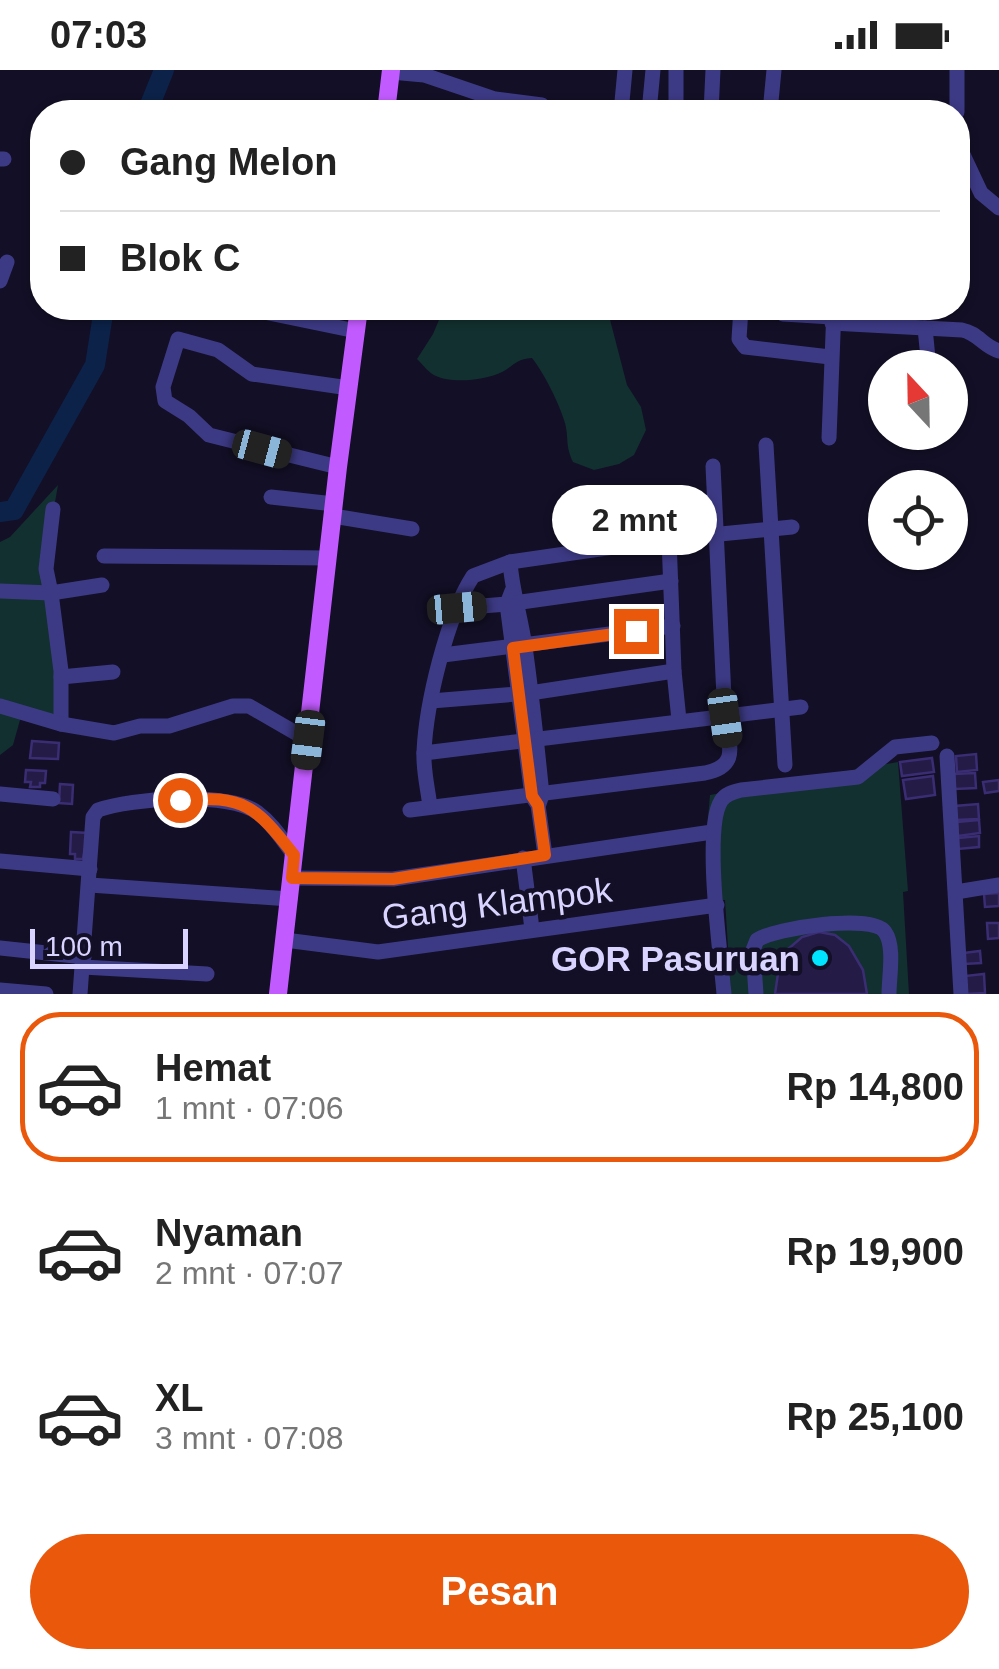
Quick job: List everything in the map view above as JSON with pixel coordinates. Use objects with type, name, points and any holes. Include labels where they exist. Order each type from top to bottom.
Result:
[{"type":"main road","points":[[387,100],[391,71]]},
{"type":"main road","points":[[278,994],[358,320]]},
{"type":"street","points":[[623,100],[625,70]]},
{"type":"street","points":[[651,100],[653,70]]},
{"type":"street","points":[[676,70],[676,100]]},
{"type":"street","points":[[712,100],[714,70]]},
{"type":"street","points":[[771,100],[774,70]]},
{"type":"street","points":[[957,100],[958,70]]},
{"type":"street","points":[[391,71],[424,74],[495,100]]},
{"type":"street","points":[[970,170],[981,193],[999,208]]},
{"type":"street","points":[[0,281],[7,262]]},
{"type":"street","points":[[303,320],[356,331]]},
{"type":"street","points":[[740,320],[739,339],[745,347],[830,357]]},
{"type":"street","points":[[829,438],[833,320]]},
{"type":"street","points":[[864,320],[976,333],[990,348],[999,351]]},
{"type":"street","points":[[925,328],[927,350]]},
{"type":"street","points":[[338,467],[209,435],[189,416],[164,401],[163,388],[178,338],[218,350],[252,374],[349,388]]},
{"type":"street","points":[[766,446],[785,764]]},
{"type":"street","points":[[410,810],[538,799],[718,771],[729,763],[713,466]]},
{"type":"street","points":[[271,496],[412,530]]},
{"type":"street","points":[[54,509],[46,569],[62,676],[61,724]]},
{"type":"street","points":[[430,807],[424,753],[431,701],[457,608],[472,576],[510,562],[792,526]]},
{"type":"street","points":[[669,539],[679,720]]},
{"type":"street","points":[[104,556],[328,558]]},
{"type":"street","points":[[510,562],[545,855]]},
{"type":"street","points":[[457,608],[671,580]]},
{"type":"street","points":[[0,590],[51,593],[102,585]]},
{"type":"street","points":[[443,655],[673,626]]},
{"type":"street","points":[[431,701],[524,693],[674,671]]},
{"type":"street","points":[[62,676],[113,672]]},
{"type":"street","points":[[0,706],[61,724],[114,733],[140,726],[170,726],[233,706],[250,706],[308,740]]},
{"type":"street","points":[[424,753],[801,707]]},
{"type":"street","points":[[724,994],[707,833],[720,802],[728,794],[858,777],[895,747],[932,743]]},
{"type":"street","points":[[947,756],[961,994]]},
{"type":"street","points":[[0,794],[52,799]]},
{"type":"street","points":[[80,994],[93,821],[102,808],[204,798],[225,800],[257,812],[294,855]]},
{"type":"street","points":[[292,878],[382,880],[707,833]]},
{"type":"street","points":[[523,858],[532,929]]},
{"type":"street","points":[[0,861],[90,877],[290,899]]},
{"type":"street","points":[[956,892],[999,885]]},
{"type":"street","name":"Gang Klampok","points":[[285,940],[374,951],[713,906]]},
{"type":"street","points":[[756,994],[753,950],[758,940],[784,930],[869,922],[884,930],[888,939],[889,994]]},
{"type":"street","points":[[0,948],[84,962],[207,974]]},
{"type":"street","points":[[0,990],[46,994]]},
{"type":"green space","points":[[439,320],[610,320],[627,385],[641,407],[646,430],[634,455],[619,464],[594,470],[573,462],[559,407],[532,358],[495,375],[451,380],[431,373],[417,359]]},
{"type":"green space","points":[[58,485],[48,543],[61,724],[22,713],[13,745],[0,755],[0,542],[10,537]]},
{"type":"green space","points":[[898,762],[908,891],[903,892],[909,994],[731,994],[725,900],[712,900],[706,841],[710,795]]},
{"type":"building","points":[[32,741],[59,743],[58,759],[30,758]]},
{"type":"building","points":[[976,754],[977,770],[957,772],[956,756]]},
{"type":"building","points":[[932,758],[934,772],[902,776],[900,762]]},
{"type":"building","points":[[26,770],[46,771],[45,783],[30,787],[31,782],[25,782]]},
{"type":"building","points":[[975,773],[976,788],[955,789],[954,774]]},
{"type":"building","points":[[933,776],[935,795],[906,799],[903,780]]},
{"type":"building","points":[[999,780],[999,791],[985,793],[983,782]]},
{"type":"building","points":[[60,784],[73,785],[72,804],[59,803]]},
{"type":"building","points":[[978,804],[979,819],[956,820],[955,806]]},
{"type":"building","points":[[979,820],[980,833],[958,836],[957,822]]},
{"type":"building","points":[[71,832],[88,833],[83,859],[70,854]]},
{"type":"building","points":[[979,836],[979,847],[958,849],[958,838]]},
{"type":"building","points":[[999,893],[999,906],[985,907],[984,894]]},
{"type":"building","points":[[987,923],[999,923],[999,938],[988,939]]},
{"type":"building","name":"GOR Pasuruan","points":[[819,932],[835,935],[849,946],[863,970],[867,994],[775,994],[779,967],[787,950],[802,937]]},
{"type":"building","points":[[980,951],[981,963],[964,964],[963,953]]},
{"type":"building","points":[[984,974],[985,993],[966,994],[965,976]]},
{"type":"waterway","points":[[152,100],[164,70]]},
{"type":"waterway","points":[[0,512],[14,510],[95,365],[102,320]]},
{"type":"place","name":"GOR Pasuruan","points":[[820,958]]},
{"type":"route","points":[[180,800],[225,800],[257,812],[294,855],[292,878],[393,879],[545,855],[538,805],[532,796],[513,648],[636,631]]}]
